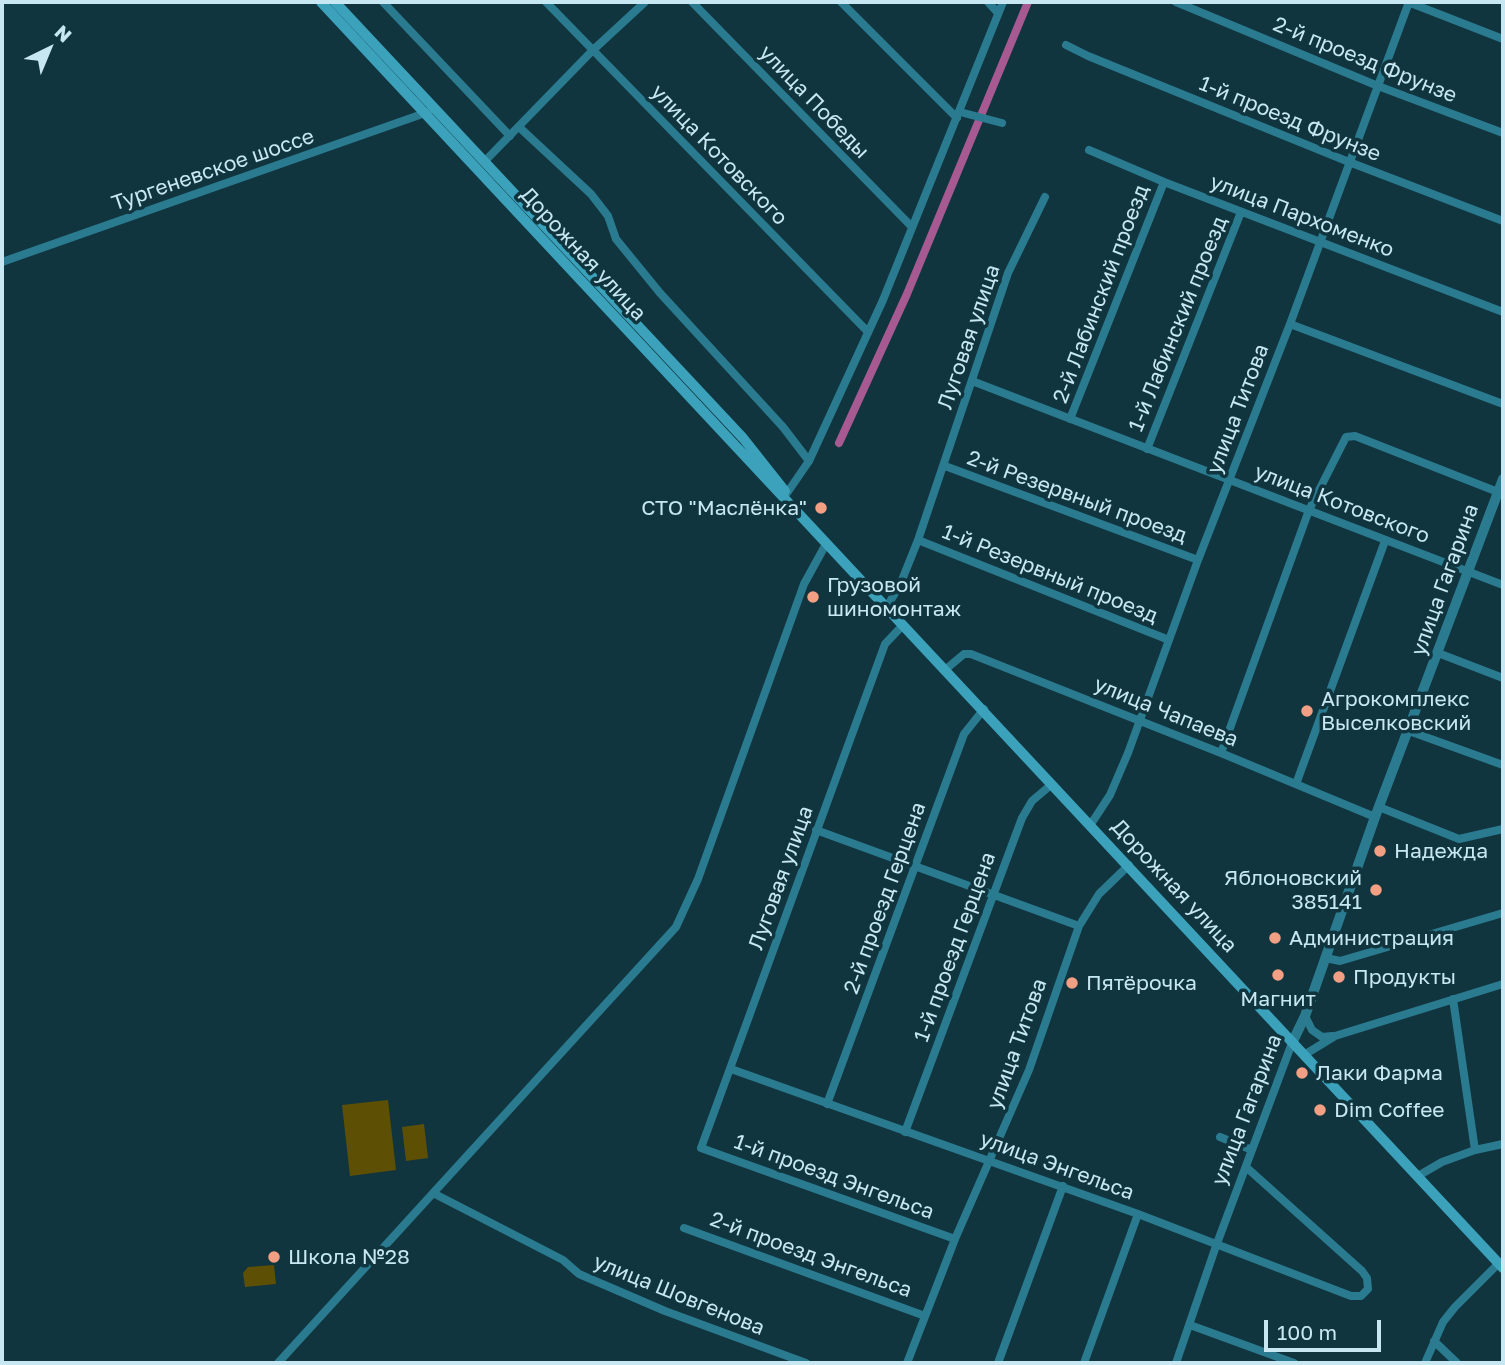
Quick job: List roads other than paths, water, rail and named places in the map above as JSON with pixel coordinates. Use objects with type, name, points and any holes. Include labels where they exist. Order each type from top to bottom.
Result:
[{"type":"main road","name":"Дорожная улица","points":[[321,2],[429,110],[485,161],[743,438],[816,532]]},
{"type":"main road","name":"Дорожная улица","points":[[335,2],[429,110],[826,544],[946,668],[1501,1265]]},
{"type":"street","points":[[383,2],[510,136]]},
{"type":"street","name":"улица Котовского","points":[[546,2],[868,332]]},
{"type":"street","points":[[485,161],[592,51],[645,2]]},
{"type":"street","name":"улица Победы","points":[[692,2],[912,227]]},
{"type":"street","points":[[841,2],[958,115],[1002,124]]},
{"type":"street","points":[[988,2],[998,13]]},
{"type":"street","points":[[787,493],[809,461],[868,332],[1003,2]]},
{"type":"street","name":"2-й проезд Фрунзе","points":[[1176,2],[1378,86],[1503,133]]},
{"type":"street","points":[[1409,2],[1503,39]]},
{"type":"street","name":"улица Титова","points":[[1091,824],[1110,795],[1140,720],[1409,2]]},
{"type":"street","name":"1-й проезд Фрунзе","points":[[1066,45],[1349,162],[1503,221]]},
{"type":"street","name":"Тургеневское шоссе","points":[[2,262],[429,110]]},
{"type":"street","points":[[519,127],[590,194],[608,216],[616,239],[660,293],[783,428],[809,461]]},
{"type":"street","name":"улица Пархоменко","points":[[1089,150],[1164,182],[1503,312]]},
{"type":"street","name":"2-й Лабинский проезд","points":[[1070,419],[1164,182]]},
{"type":"street","name":"Луговая улица","points":[[886,608],[900,585],[945,466],[1008,273],[1045,197]]},
{"type":"street","name":"1-й Лабинский проезд","points":[[1147,449],[1241,212]]},
{"type":"street","points":[[1290,324],[1503,404]]},
{"type":"street","name":"улица Котовского","points":[[972,382],[1503,585]]},
{"type":"street","points":[[1221,753],[1309,510],[1342,441],[1350,435],[1498,492]]},
{"type":"street","name":"2-й Резервный проезд","points":[[945,466],[1198,560]]},
{"type":"street","name":"улица Гагарина","points":[[1176,1363],[1245,1167],[1292,1043],[1305,1017],[1377,812],[1503,479]]},
{"type":"street","name":"1-й Резервный проезд","points":[[918,540],[1169,640]]},
{"type":"street","points":[[1296,784],[1385,541]]},
{"type":"street","points":[[278,1363],[676,927],[698,879],[804,584],[826,544]]},
{"type":"street","name":"Луговая улица","points":[[701,1149],[885,644],[903,625]]},
{"type":"street","points":[[1438,653],[1503,678]]},
{"type":"street","name":"улица Чапаева","points":[[946,668],[964,654],[971,654],[1296,784],[1459,839],[1503,830]]},
{"type":"street","name":"2-й проезд Герцена","points":[[827,1104],[964,734],[984,709]]},
{"type":"street","points":[[1409,731],[1503,765]]},
{"type":"street","name":"1-й проезд Герцена","points":[[905,1132],[1022,818],[1032,801],[1052,784]]},
{"type":"street","points":[[817,831],[1079,926]]},
{"type":"street","name":"улица Титова","points":[[907,1363],[955,1239],[1029,1070],[1079,926],[1099,894],[1129,865]]},
{"type":"street","points":[[1326,958],[1340,961],[1503,913]]},
{"type":"street","points":[[1305,1017],[1312,1030],[1322,1037],[1335,1036],[1503,984]]},
{"type":"street","points":[[1452,999],[1475,1150]]},
{"type":"street","points":[[1304,1055],[1335,1036]]},
{"type":"street","name":"улица Энгельса","points":[[731,1069],[1063,1186],[1351,1296],[1361,1296],[1368,1289],[1367,1278],[1362,1271],[1245,1167]]},
{"type":"street","points":[[1220,1137],[1252,1150]]},
{"type":"street","points":[[1418,1176],[1441,1162],[1503,1144]]},
{"type":"street","name":"1-й проезд Энгельса","points":[[701,1149],[955,1239]]},
{"type":"street","points":[[998,1363],[1063,1186]]},
{"type":"street","name":"улица Шовгенова","points":[[433,1193],[563,1259],[579,1274],[664,1311],[806,1363]]},
{"type":"street","points":[[1084,1363],[1138,1214]]},
{"type":"street","name":"2-й проезд Энгельса","points":[[684,1227],[925,1316]]},
{"type":"street","points":[[1425,1363],[1434,1341],[1455,1307],[1501,1265]]},
{"type":"street","points":[[1190,1325],[1294,1363]]},
{"type":"street","points":[[1434,1341],[1457,1363]]},
{"type":"waterway","points":[[839,443],[907,294],[1028,2]]},
{"type":"place","name":"СТО \"Маслёнка\"","points":[[821,508]]},
{"type":"place","name":"Грузовой шиномонтаж","points":[[813,597]]},
{"type":"place","name":"Агрокомплекс Выселковский","points":[[1307,711]]},
{"type":"place","name":"Надежда","points":[[1380,851]]},
{"type":"place","name":"Яблоновский 385141","points":[[1376,890]]},
{"type":"place","name":"Администрация","points":[[1275,938]]},
{"type":"place","name":"Магнит","points":[[1278,975]]},
{"type":"place","name":"Продукты","points":[[1339,977]]},
{"type":"place","name":"Пятёрочка","points":[[1072,983]]},
{"type":"place","name":"Лаки Фарма","points":[[1302,1073]]},
{"type":"place","name":"Dim Coffee","points":[[1320,1110]]},
{"type":"place","name":"Школа №28","points":[[274,1257]]}]
